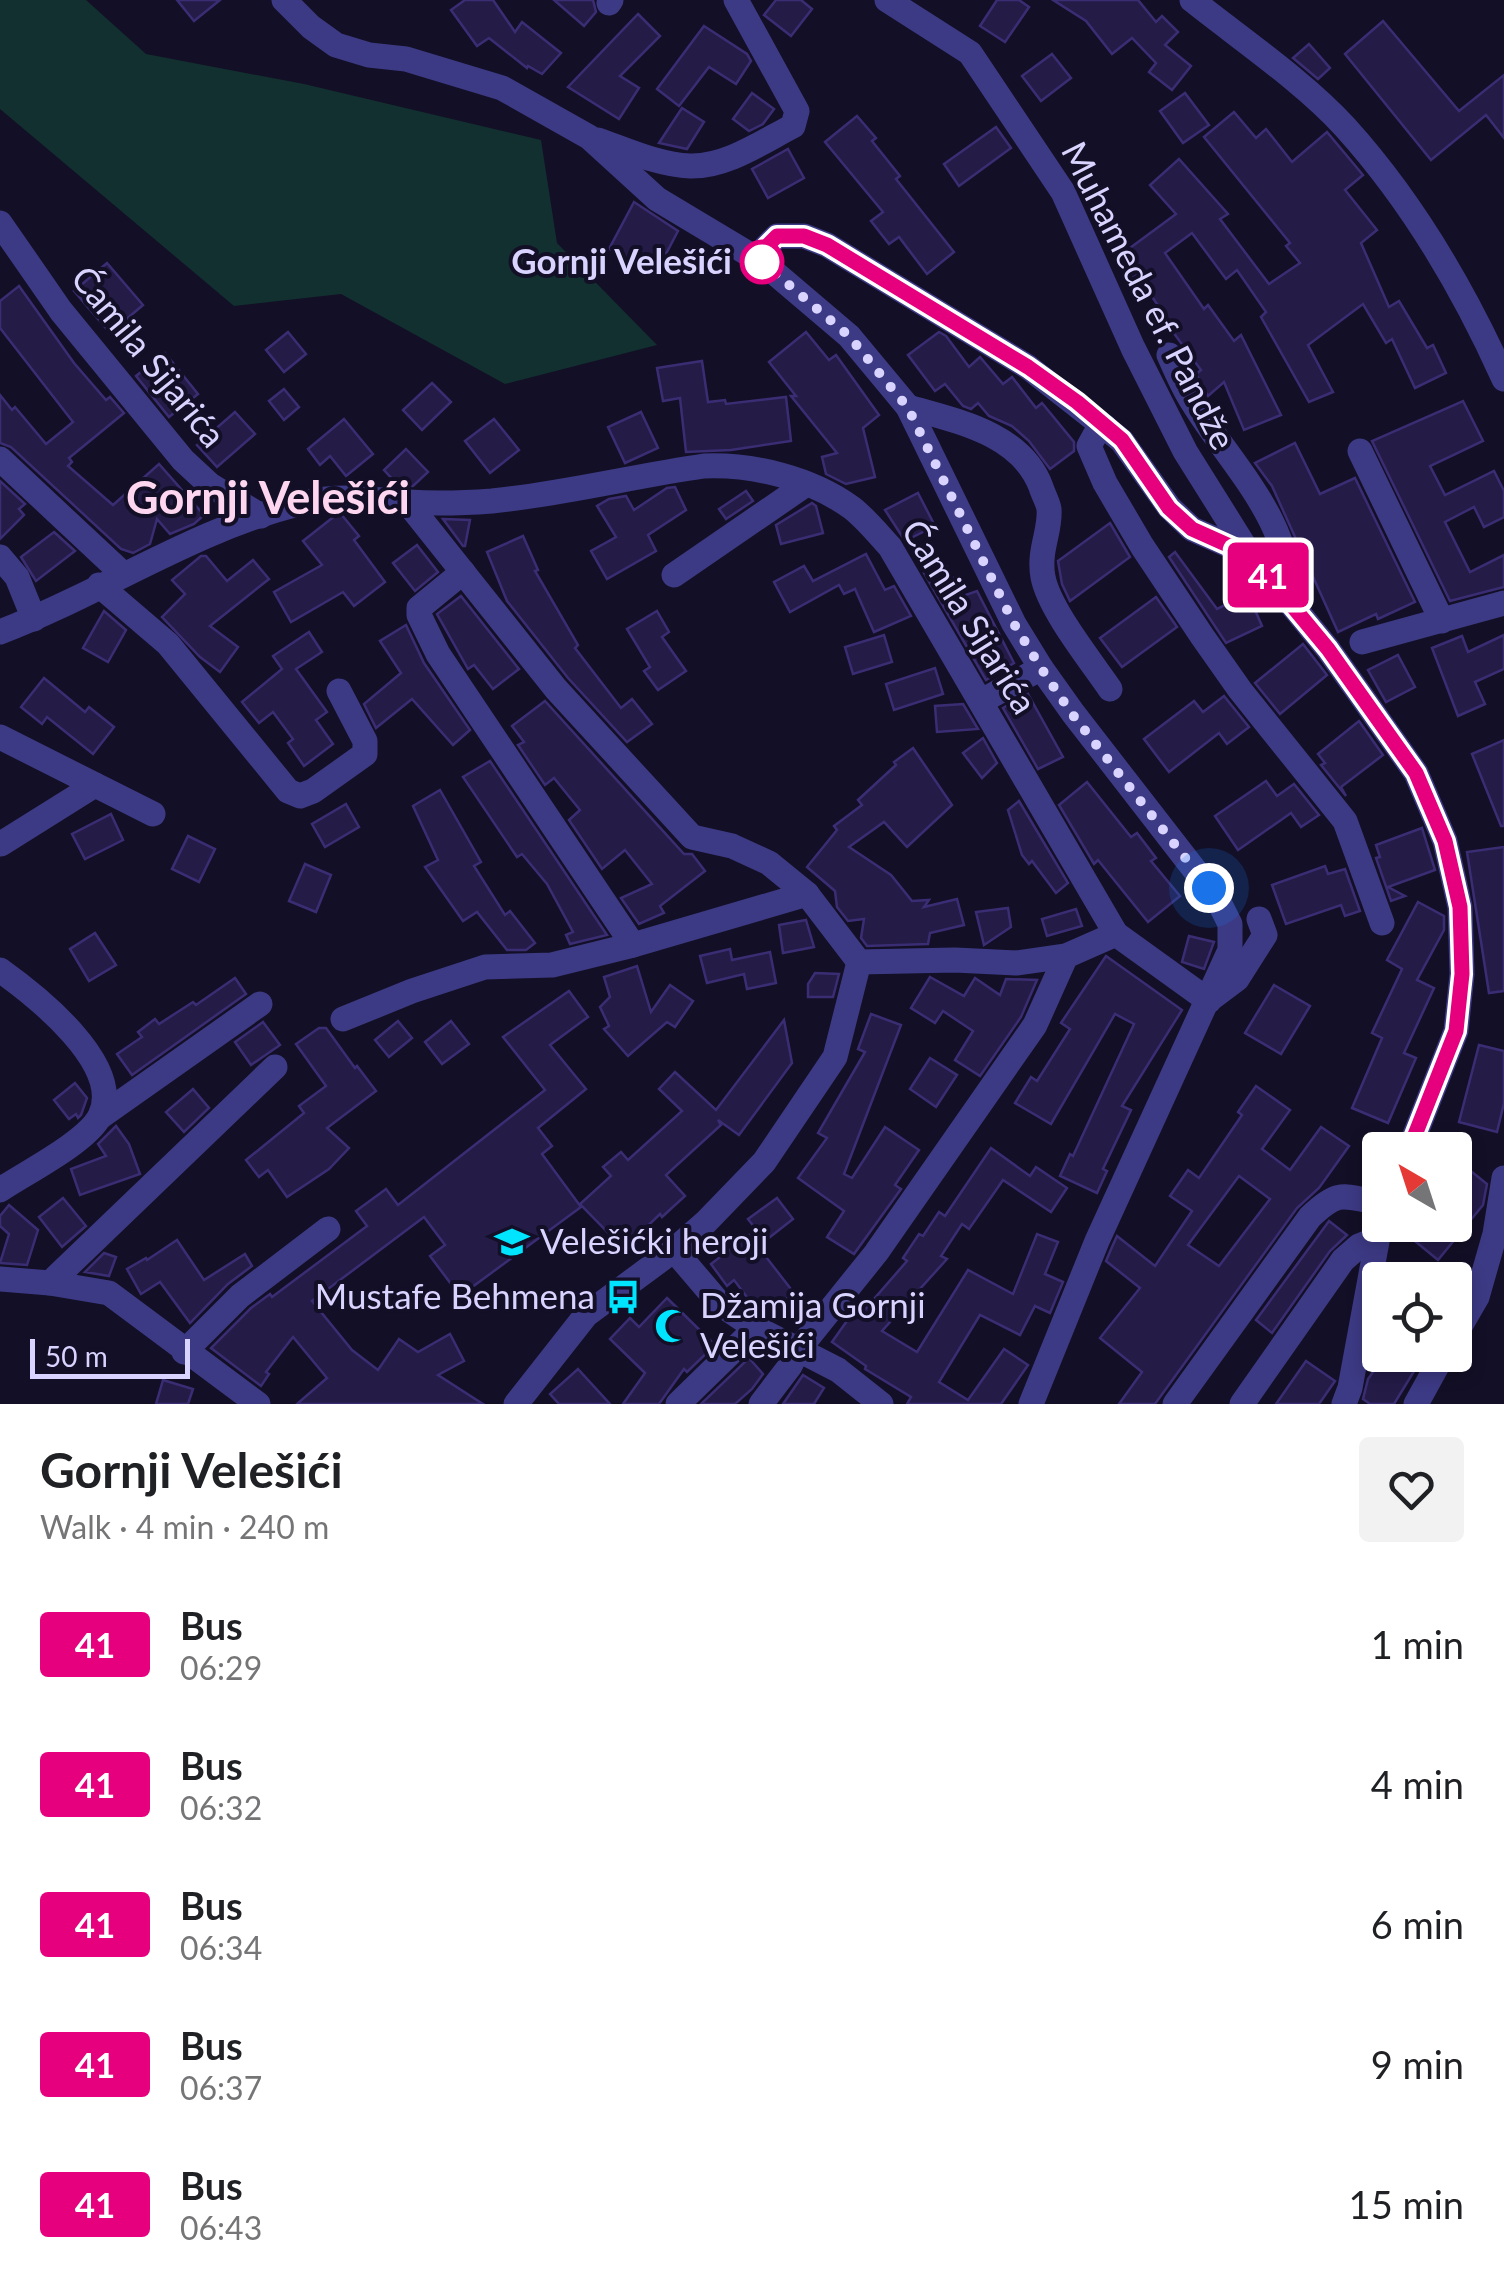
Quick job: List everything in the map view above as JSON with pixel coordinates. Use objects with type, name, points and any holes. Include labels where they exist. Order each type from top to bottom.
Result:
[{"type":"street","points":[[284,0],[336,45],[406,59],[502,88],[589,137],[650,158],[690,166],[745,151],[793,126],[796,111],[736,0]]},
{"type":"street","name":"Muhameda ef. Pandže","points":[[886,0],[970,53],[1063,192],[1185,452],[1250,555],[1328,649],[1416,773],[1445,841],[1460,907],[1462,974],[1458,1019],[1416,1132]]},
{"type":"street","points":[[1192,0],[1343,125],[1412,208],[1504,378]]},
{"type":"street","points":[[589,137],[657,199],[762,262],[849,336],[908,408],[1014,624],[1041,668],[1072,714],[1218,900],[1233,936],[1209,1000],[1098,1241],[1032,1404]]},
{"type":"street","name":"Ćamila Sijarića","points":[[0,223],[61,311],[183,460],[210,486],[261,516]]},
{"type":"street","name":"Muhameda ef. Pandže","points":[[762,262],[766,247],[777,236],[804,236],[827,245],[1028,367],[1122,440],[1169,508],[1192,529],[1250,555]]},
{"type":"street","points":[[1168,355],[1192,402],[1274,525],[1291,573],[1289,600]]},
{"type":"street","points":[[908,408],[963,423],[1005,442],[1037,477],[1049,509],[1040,552],[1043,582],[1064,622],[1110,689]]},
{"type":"street","points":[[1105,427],[1089,446],[1106,484],[1142,546],[1240,690],[1345,821],[1382,923]]},
{"type":"street","points":[[1360,452],[1442,621]]},
{"type":"street","points":[[0,459],[123,574]]},
{"type":"street","name":"Ćamila Sijarića","points":[[0,632],[123,574],[261,516],[329,498],[408,502],[494,500],[730,464],[756,468],[850,506],[890,547],[1116,934],[1209,1000]]},
{"type":"street","points":[[674,575],[805,485]]},
{"type":"street","points":[[408,502],[556,689],[692,837],[732,846],[769,863],[807,894],[859,962]]},
{"type":"street","points":[[0,557],[16,577],[34,619]]},
{"type":"street","points":[[463,572],[426,602],[420,615],[438,654],[633,945]]},
{"type":"street","points":[[99,585],[168,644],[288,791],[300,796],[314,791],[365,754],[365,741],[339,691]]},
{"type":"street","points":[[1362,642],[1504,603]]},
{"type":"street","points":[[982,700],[1041,668]]},
{"type":"street","points":[[0,736],[153,814]]},
{"type":"street","points":[[1,844],[95,785]]},
{"type":"street","points":[[343,1019],[412,991],[485,968],[552,965],[807,894]]},
{"type":"street","points":[[1209,1000],[1237,978],[1255,952],[1265,935],[1259,919]]},
{"type":"street","points":[[859,962],[1016,963],[1066,956],[1116,934]]},
{"type":"street","points":[[761,1404],[798,1350],[876,1253],[1036,1025],[1066,956]]},
{"type":"street","points":[[516,1404],[586,1315],[674,1250],[764,1162],[835,1057],[859,962]]},
{"type":"street","points":[[0,970],[50,1008],[82,1042],[99,1076],[104,1099],[100,1118]]},
{"type":"street","points":[[0,1190],[80,1137],[100,1118],[260,1004]]},
{"type":"street","points":[[50,1283],[275,1067]]},
{"type":"street","points":[[1472,1306],[1495,1234],[1504,1178]]},
{"type":"street","points":[[1174,1404],[1310,1218],[1329,1199],[1362,1199]]},
{"type":"street","points":[[184,1352],[240,1296],[328,1230]]},
{"type":"street","points":[[1242,1404],[1344,1260],[1365,1242]]},
{"type":"street","points":[[1344,1404],[1377,1242]]},
{"type":"street","points":[[674,1250],[720,1304],[756,1328],[838,1370],[882,1404]]},
{"type":"street","points":[[0,1279],[110,1293],[258,1404]]},
{"type":"street","points":[[678,1404],[756,1328]]},
{"type":"street","points":[[1416,1404],[1434,1372]]},
{"type":"green space","points":[[0,0],[86,0],[146,54],[304,84],[541,140],[557,243],[657,345],[505,384],[341,294],[234,306],[0,109]]},
{"type":"building","points":[[177,0],[220,0],[194,21]]},
{"type":"building","points":[[465,0],[493,0],[515,32],[522,22],[561,53],[542,74],[527,68],[489,38],[477,46],[451,10]]},
{"type":"building","points":[[554,0],[593,0],[596,12],[584,26]]},
{"type":"building","points":[[776,0],[801,0],[812,9],[791,36],[764,15]]},
{"type":"building","points":[[997,0],[1019,0],[1029,7],[1005,42],[980,26]]},
{"type":"building","points":[[1053,0],[1138,0],[1156,22],[1162,16],[1178,32],[1165,45],[1191,66],[1172,90],[1149,72],[1156,63],[1132,38],[1112,54],[1086,21]]},
{"type":"building","points":[[638,14],[660,36],[620,76],[639,88],[619,119],[568,87]]},
{"type":"building","points":[[1383,21],[1459,111],[1504,75],[1504,138],[1486,115],[1431,160],[1345,54]]},
{"type":"building","points":[[704,26],[747,54],[751,61],[736,84],[709,67],[679,106],[657,89]]},
{"type":"building","points":[[1309,44],[1330,68],[1318,79],[1293,58]]},
{"type":"building","points":[[1052,54],[1071,78],[1041,101],[1022,76]]},
{"type":"building","points":[[752,93],[774,109],[763,124],[749,131],[733,119]]},
{"type":"building","points":[[1185,93],[1209,125],[1183,143],[1160,111]]},
{"type":"building","points":[[682,108],[704,122],[687,149],[659,143]]},
{"type":"building","points":[[1234,112],[1256,138],[1266,129],[1292,162],[1327,132],[1363,175],[1345,190],[1377,230],[1361,243],[1389,307],[1399,301],[1427,348],[1433,345],[1446,373],[1415,388],[1392,339],[1386,343],[1363,304],[1308,345],[1333,392],[1309,402],[1261,317],[1266,312],[1237,270],[1226,279],[1192,233],[1165,253],[1204,309],[1208,305],[1234,341],[1241,335],[1281,415],[1244,430],[1224,382],[1208,396],[1196,374],[1201,370],[1175,330],[1137,275],[1130,280],[1115,259],[1176,214],[1150,185],[1179,159],[1228,214],[1220,219],[1269,284],[1300,263],[1286,246],[1290,243],[1204,137]]},
{"type":"building","points":[[857,116],[900,176],[896,179],[954,252],[927,274],[899,237],[889,244],[871,221],[883,212],[825,142]]},
{"type":"building","points":[[996,127],[1011,148],[959,186],[944,164]]},
{"type":"building","points":[[788,149],[804,178],[768,198],[752,169]]},
{"type":"building","points":[[634,202],[678,231],[656,273],[609,249]]},
{"type":"building","points":[[107,263],[143,305],[110,333],[74,291]]},
{"type":"building","points":[[19,286],[74,363],[106,400],[110,397],[124,413],[69,458],[72,462],[68,466],[113,505],[159,464],[204,515],[194,524],[170,534],[157,519],[150,544],[133,553],[121,549],[11,447],[0,443],[0,395],[46,444],[73,422],[0,328],[0,301]]},
{"type":"building","points":[[288,332],[306,354],[284,372],[266,350]]},
{"type":"building","points":[[806,332],[829,360],[836,355],[879,415],[863,428],[875,477],[846,484],[826,474],[822,457],[837,453],[769,362]]},
{"type":"building","points":[[939,332],[969,367],[980,357],[1003,384],[1012,377],[1036,408],[1042,403],[1074,442],[1074,451],[1050,469],[1012,426],[989,416],[978,403],[971,409],[963,406],[945,384],[935,391],[908,355]]},
{"type":"building","points":[[165,353],[198,394],[169,417],[136,376]]},
{"type":"building","points":[[702,361],[708,402],[725,400],[726,404],[786,397],[791,441],[686,452],[680,398],[663,401],[657,368]]},
{"type":"building","points":[[432,383],[451,402],[422,430],[403,410]]},
{"type":"building","points":[[284,389],[299,407],[284,420],[269,401]]},
{"type":"building","points":[[1463,401],[1483,441],[1430,466],[1445,495],[1494,471],[1504,491],[1504,517],[1484,527],[1474,507],[1445,522],[1470,572],[1504,555],[1504,587],[1450,601],[1372,441]]},
{"type":"building","points":[[235,412],[255,434],[217,467],[197,445]]},
{"type":"building","points":[[641,412],[658,448],[625,463],[608,427]]},
{"type":"building","points":[[344,419],[373,454],[346,476],[330,456],[320,465],[308,449]]},
{"type":"building","points":[[494,419],[519,450],[490,473],[465,441]]},
{"type":"building","points":[[1295,443],[1320,494],[1355,478],[1415,602],[1338,632],[1272,486],[1255,463]]},
{"type":"building","points":[[406,449],[428,472],[413,486],[398,485],[384,470]]},
{"type":"building","points":[[0,481],[25,504],[19,509],[24,515],[0,539]]},
{"type":"building","points":[[675,487],[686,510],[648,535],[656,551],[607,579],[591,551],[616,537],[597,506],[626,496],[634,510],[667,488]]},
{"type":"building","points":[[746,491],[753,501],[726,519],[719,509]]},
{"type":"building","points":[[918,493],[935,526],[905,541],[885,510]]},
{"type":"building","points":[[812,503],[823,533],[781,544],[776,525]]},
{"type":"building","points":[[341,514],[359,536],[354,540],[385,582],[354,606],[343,592],[291,622],[274,592],[322,565],[303,541]]},
{"type":"building","points":[[443,519],[470,520],[465,546],[463,546]]},
{"type":"building","points":[[1110,523],[1130,557],[1070,601],[1058,561]]},
{"type":"building","points":[[54,532],[75,551],[36,581],[21,557]]},
{"type":"building","points":[[523,536],[538,570],[535,571],[578,645],[575,648],[621,708],[632,699],[652,724],[627,742],[568,678],[507,601],[487,552]]},
{"type":"building","points":[[417,545],[438,572],[415,591],[393,563]]},
{"type":"building","points":[[1175,552],[1217,609],[1248,594],[1262,626],[1226,643],[1169,557]]},
{"type":"building","points":[[866,554],[885,590],[894,586],[911,616],[874,632],[855,589],[844,594],[839,585],[790,612],[774,582],[804,566],[813,581]]},
{"type":"building","points":[[206,556],[227,581],[253,560],[269,579],[210,626],[238,647],[220,672],[162,617],[185,594],[172,580]]},
{"type":"building","points":[[944,562],[963,596],[977,591],[1014,663],[986,680],[924,573]]},
{"type":"building","points":[[461,596],[519,669],[493,689],[474,665],[468,669],[437,614]]},
{"type":"building","points":[[1156,597],[1177,627],[1122,667],[1100,638]]},
{"type":"building","points":[[104,611],[126,630],[108,662],[83,648]]},
{"type":"building","points":[[657,611],[669,632],[662,637],[686,671],[658,690],[644,671],[650,667],[627,629]]},
{"type":"building","points":[[406,625],[424,663],[470,730],[453,745],[412,699],[376,728],[364,704],[401,673],[380,641]]},
{"type":"building","points":[[309,632],[322,652],[296,669],[327,712],[316,720],[333,744],[304,766],[288,743],[293,739],[273,712],[259,723],[242,702],[282,669],[273,656]]},
{"type":"building","points":[[884,635],[892,662],[853,674],[845,647]]},
{"type":"building","points":[[1504,635],[1504,669],[1475,682],[1485,704],[1458,716],[1432,648],[1462,636],[1468,652]]},
{"type":"building","points":[[1303,644],[1327,675],[1280,714],[1255,683]]},
{"type":"building","points":[[1398,655],[1415,687],[1386,702],[1368,670]]},
{"type":"building","points":[[935,668],[943,694],[894,710],[886,684]]},
{"type":"building","points":[[44,678],[85,712],[89,707],[114,727],[93,754],[47,717],[42,724],[21,707]]},
{"type":"building","points":[[1028,694],[1063,757],[1038,769],[1003,708]]},
{"type":"building","points":[[1224,696],[1249,727],[1227,744],[1219,733],[1169,772],[1144,739],[1194,701],[1203,712]]},
{"type":"building","points":[[545,701],[684,854],[692,854],[705,871],[660,906],[664,913],[639,924],[621,898],[652,884],[625,850],[602,869],[569,820],[580,810],[554,778],[545,785],[518,745],[524,742],[512,726]]},
{"type":"building","points":[[963,704],[978,729],[937,732],[935,706]]},
{"type":"building","points":[[1359,721],[1383,755],[1341,787],[1346,796],[1321,765],[1325,763],[1318,754]]},
{"type":"building","points":[[983,738],[997,763],[982,778],[963,753]]},
{"type":"building","points":[[1504,740],[1504,826],[1501,826],[1472,754]]},
{"type":"building","points":[[913,748],[952,805],[907,847],[884,822],[849,847],[891,875],[912,901],[929,900],[924,907],[957,899],[964,925],[930,933],[928,944],[867,946],[861,938],[864,919],[848,921],[837,907],[835,891],[807,867],[837,830],[834,826],[862,805],[858,800]]},
{"type":"building","points":[[490,761],[607,935],[570,944],[566,935],[573,932],[547,884],[522,854],[517,857],[463,777]]},
{"type":"building","points":[[1266,781],[1277,796],[1294,784],[1319,815],[1301,827],[1291,813],[1238,850],[1215,816]]},
{"type":"building","points":[[1087,782],[1131,837],[1137,833],[1156,858],[1151,861],[1180,896],[1148,922],[1098,860],[1094,864],[1059,805]]},
{"type":"building","points":[[440,790],[481,862],[474,866],[505,915],[510,911],[535,943],[526,950],[507,950],[477,912],[463,921],[425,867],[438,860],[413,806]]},
{"type":"building","points":[[1019,801],[1068,883],[1056,893],[1032,861],[1029,864],[1022,855],[1008,810]]},
{"type":"building","points":[[346,804],[359,827],[325,847],[312,824]]},
{"type":"building","points":[[111,814],[123,840],[85,859],[72,834]]},
{"type":"building","points":[[1422,828],[1435,870],[1388,887],[1405,896],[1391,901],[1376,858],[1380,857],[1376,845]]},
{"type":"building","points":[[188,836],[215,849],[199,882],[172,869]]},
{"type":"building","points":[[1504,847],[1504,991],[1489,993],[1467,852]]},
{"type":"building","points":[[305,864],[331,875],[316,912],[289,901]]},
{"type":"building","points":[[1325,866],[1328,874],[1345,869],[1360,911],[1345,916],[1341,905],[1286,924],[1272,885]]},
{"type":"building","points":[[1418,902],[1444,916],[1444,930],[1417,980],[1434,988],[1404,1053],[1416,1058],[1388,1123],[1352,1108],[1382,1038],[1372,1033],[1402,969],[1387,960]]},
{"type":"building","points":[[1008,908],[1011,927],[984,945],[976,912]]},
{"type":"building","points":[[1076,909],[1082,926],[1047,936],[1042,919]]},
{"type":"building","points":[[806,920],[814,947],[783,953],[779,925]]},
{"type":"building","points":[[95,933],[116,965],[89,981],[70,949]]},
{"type":"building","points":[[1189,936],[1214,942],[1204,969],[1182,962]]},
{"type":"building","points":[[730,949],[732,960],[770,952],[776,983],[747,989],[744,974],[707,983],[700,956]]},
{"type":"building","points":[[1106,956],[1182,1010],[1122,1106],[1131,1110],[1103,1169],[1107,1171],[1097,1193],[1060,1176],[1134,1024],[1115,1014],[1051,1124],[1015,1103],[1031,1077],[1037,1081],[1070,1029],[1061,1023]]},
{"type":"building","points":[[637,966],[651,1012],[670,985],[693,1001],[675,1027],[667,1022],[628,1056],[604,1029],[609,1026],[600,1007],[610,997],[604,977]]},
{"type":"building","points":[[815,973],[839,974],[833,997],[808,997],[808,984]]},
{"type":"building","points":[[930,977],[964,996],[975,978],[1000,995],[1006,979],[1037,980],[1021,1017],[980,1076],[955,1060],[973,1031],[943,1011],[935,1023],[911,1008]]},
{"type":"building","points":[[235,978],[246,994],[132,1075],[117,1054],[142,1037],[138,1032],[155,1019],[159,1024],[193,1002],[196,1005]]},
{"type":"building","points":[[1274,985],[1310,1006],[1281,1054],[1245,1033]]},
{"type":"building","points":[[569,991],[588,1017],[550,1045],[586,1089],[538,1128],[552,1146],[542,1154],[581,1207],[460,1296],[430,1256],[445,1245],[424,1217],[312,1301],[352,1350],[378,1370],[399,1339],[418,1352],[450,1334],[464,1361],[438,1375],[483,1404],[297,1404],[327,1378],[293,1337],[266,1372],[269,1374],[261,1386],[211,1348],[251,1308],[270,1294],[272,1297],[367,1226],[356,1211],[386,1189],[398,1205],[545,1090],[503,1037]]},
{"type":"building","points":[[871,1014],[901,1025],[844,1174],[852,1178],[885,1127],[919,1150],[895,1185],[901,1189],[854,1254],[827,1237],[844,1211],[798,1178],[827,1138],[818,1133],[865,1052],[858,1049]]},
{"type":"building","points":[[784,1020],[792,1063],[739,1135],[718,1120],[721,1125],[666,1175],[685,1196],[624,1249],[580,1204],[611,1176],[603,1167],[621,1152],[628,1160],[682,1111],[659,1089],[675,1072],[716,1110]]},
{"type":"building","points":[[398,1021],[412,1038],[389,1057],[375,1040]]},
{"type":"building","points":[[451,1021],[469,1044],[442,1064],[425,1042]]},
{"type":"building","points":[[263,1022],[280,1045],[251,1065],[235,1042]]},
{"type":"building","points":[[319,1028],[326,1028],[376,1091],[327,1128],[349,1148],[329,1169],[287,1197],[268,1170],[259,1177],[246,1160],[304,1113],[299,1106],[326,1086],[296,1044]]},
{"type":"building","points":[[1479,1045],[1504,1051],[1504,1103],[1497,1132],[1459,1122]]},
{"type":"building","points":[[930,1058],[957,1075],[936,1107],[910,1089]]},
{"type":"building","points":[[75,1083],[87,1098],[81,1115],[69,1119],[54,1100]]},
{"type":"building","points":[[1256,1086],[1290,1110],[1262,1149],[1290,1170],[1321,1127],[1349,1146],[1319,1188],[1297,1208],[1155,1404],[1119,1404],[1142,1372],[1100,1338],[1140,1288],[1106,1261],[1117,1236],[1155,1266],[1192,1211],[1170,1196],[1188,1170],[1199,1178],[1242,1115],[1238,1112]],"holes":[[[1239,1176],[1270,1199],[1219,1266],[1188,1245]]]},
{"type":"building","points":[[193,1089],[209,1108],[184,1132],[166,1112]]},
{"type":"building","points":[[116,1126],[129,1144],[140,1174],[80,1195],[71,1169],[106,1156],[98,1144]]},
{"type":"building","points":[[991,1148],[1030,1176],[1036,1167],[1067,1188],[1051,1212],[1003,1180],[969,1229],[962,1224],[941,1256],[947,1259],[882,1331],[917,1352],[968,1270],[1013,1294],[1037,1234],[1058,1242],[1045,1274],[1063,1282],[1050,1313],[1035,1306],[1020,1335],[980,1315],[939,1382],[968,1400],[1004,1349],[1028,1365],[1001,1404],[907,1404],[911,1397],[865,1369],[832,1342],[854,1311],[860,1315],[907,1261],[903,1258],[919,1234],[923,1236],[939,1212],[945,1216]]},
{"type":"building","points":[[1472,1172],[1487,1184],[1483,1205],[1472,1218]]},
{"type":"building","points":[[63,1198],[86,1226],[62,1247],[39,1217]]},
{"type":"building","points":[[777,1198],[793,1219],[765,1241],[748,1219]]},
{"type":"building","points":[[9,1205],[38,1230],[27,1265],[0,1263],[9,1234],[0,1226],[0,1216]]},
{"type":"building","points":[[1329,1221],[1347,1235],[1330,1251],[1272,1333],[1256,1320]]},
{"type":"building","points":[[749,1235],[794,1293],[766,1315],[756,1309],[734,1280],[727,1286],[711,1264]]},
{"type":"building","points":[[177,1240],[204,1280],[245,1254],[252,1266],[190,1323],[160,1282],[141,1294],[127,1269]]},
{"type":"building","points":[[1416,1242],[1453,1242],[1438,1260]]},
{"type":"building","points":[[104,1253],[116,1257],[109,1276],[85,1272]]},
{"type":"building","points":[[667,1298],[715,1345],[687,1372],[684,1369],[659,1404],[623,1404],[645,1373],[610,1339],[630,1318],[639,1327]]},
{"type":"building","points":[[749,1358],[763,1374],[752,1389],[735,1404],[701,1404]]},
{"type":"building","points":[[1306,1361],[1335,1381],[1319,1404],[1276,1404]]},
{"type":"building","points":[[578,1369],[610,1404],[559,1404],[550,1394]]},
{"type":"building","points":[[1373,1372],[1414,1372],[1394,1404],[1370,1404],[1363,1399]]},
{"type":"building","points":[[803,1375],[824,1388],[814,1404],[783,1404]]},
{"type":"building","points":[[163,1380],[193,1389],[188,1404],[156,1404]]},
{"type":"bus line","name":"41","points":[[762,262],[766,247],[777,236],[804,236],[827,245],[1028,367],[1122,440],[1169,508],[1192,529],[1250,555],[1328,649],[1416,773],[1445,841],[1460,907],[1462,974],[1456,1031],[1416,1132]]},
{"type":"place","name":"Gornji Velešići","points":[[762,262]]},
{"type":"place","name":"Velešićki heroji","points":[[512,1242]]},
{"type":"place","name":"Mustafe Behmena","points":[[623,1297]]},
{"type":"place","name":"Džamija Gornji Velešići","points":[[672,1326]]},
{"type":"district","name":"Gornji Velešići","points":[[268,498]]},
{"type":"route","points":[[762,262],[849,336],[908,408],[1014,624],[1041,668],[1072,714],[1209,888]]}]
